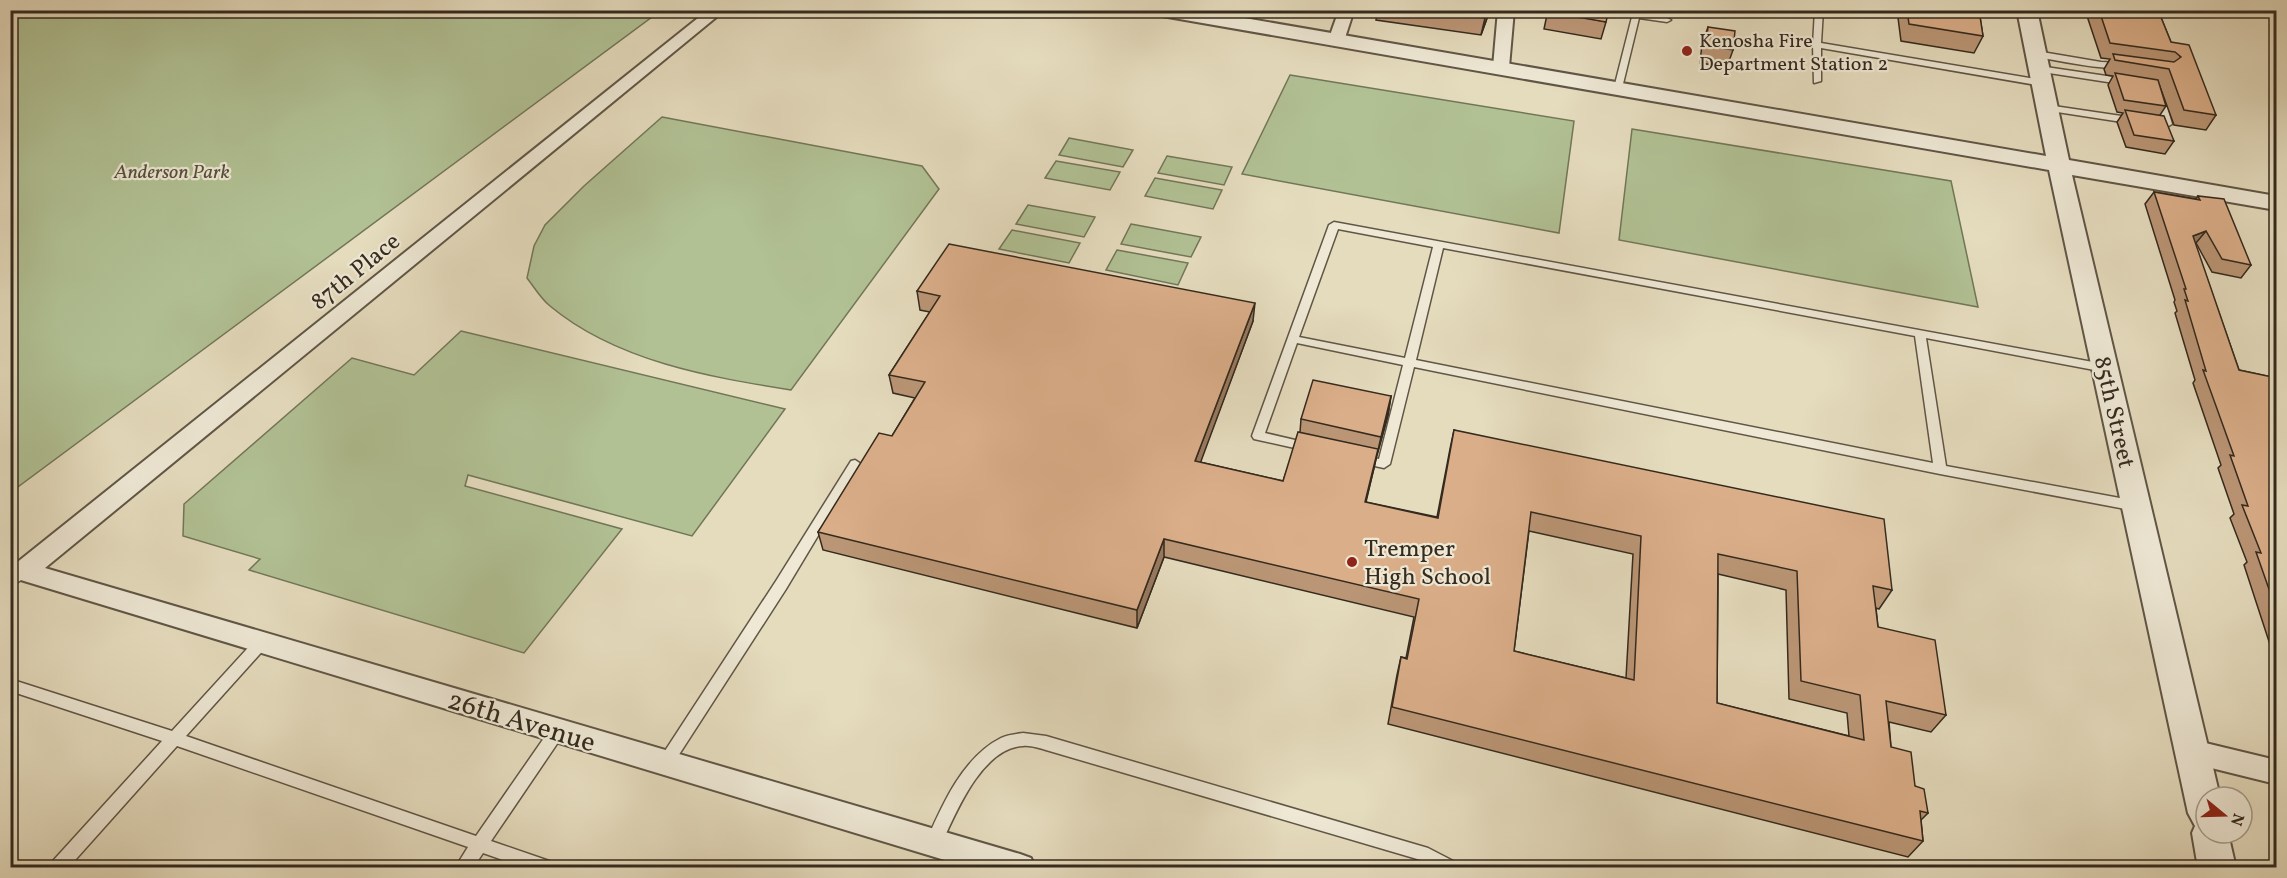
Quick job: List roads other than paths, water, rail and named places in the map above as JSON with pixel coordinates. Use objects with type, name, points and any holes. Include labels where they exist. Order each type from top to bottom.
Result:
[{"type":"street","name":"87th Place","points":[[17,577],[718,10]]},
{"type":"street","points":[[1336,40],[1347,10]]},
{"type":"street","points":[[1501,67],[1506,10]]},
{"type":"street","name":"85th Street","points":[[2027,10],[2059,166],[2200,785]]},
{"type":"street","points":[[1173,11],[2277,203]]},
{"type":"street","name":"26th Avenue","points":[[17,577],[262,642],[1020,867]]},
{"type":"street","points":[[2193,752],[2277,772]]},
{"type":"street","points":[[2212,845],[2217,867]]},
{"type":"lane","points":[[1817,81],[1819,10]]},
{"type":"lane","points":[[1618,88],[1636,15],[1667,20]]},
{"type":"lane","points":[[1817,45],[2039,69],[2138,84]]},
{"type":"lane","points":[[2039,69],[2135,68]]},
{"type":"lane","points":[[2047,108],[2166,125],[2159,91],[2156,88]]},
{"type":"lane","points":[[1316,449],[1258,436],[1334,225],[2105,368]]},
{"type":"lane","points":[[1350,456],[1384,464],[1439,245]]},
{"type":"lane","points":[[1920,335],[1940,469]]},
{"type":"lane","points":[[1293,339],[1940,469],[2137,506]]},
{"type":"lane","points":[[666,762],[781,585],[855,464]]},
{"type":"lane","points":[[57,867],[262,642]]},
{"type":"lane","points":[[10,685],[549,867]]},
{"type":"lane","points":[[463,867],[558,730]]},
{"type":"lane","points":[[934,842],[969,776],[998,746],[1022,739],[1046,743],[1428,855],[1451,867]]},
{"type":"place","name":"Kenosha Fire Department Station 2","points":[[1687,51]]},
{"type":"place","name":"Tremper High School","points":[[1352,562]]},
{"type":"park label","name":"Anderson Park","points":[[172,171]]}]
